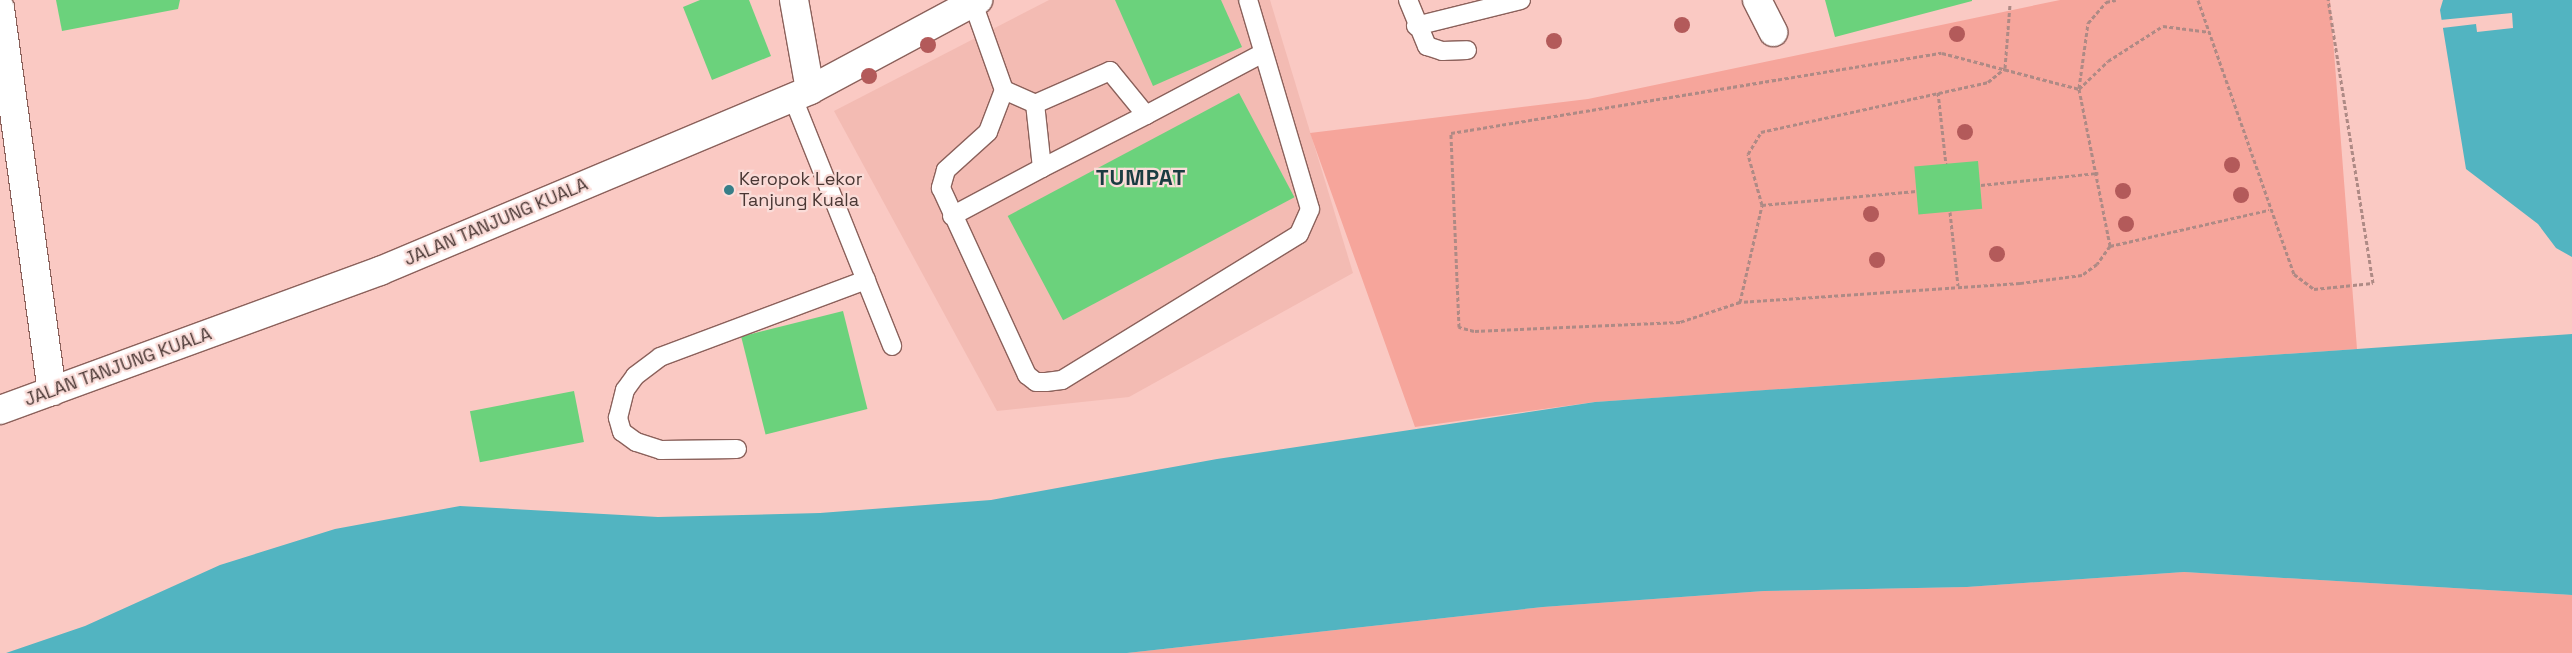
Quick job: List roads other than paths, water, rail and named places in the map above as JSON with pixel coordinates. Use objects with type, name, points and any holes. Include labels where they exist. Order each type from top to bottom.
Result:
[{"type":"street","points":[[794,0],[802,94]]},
{"type":"street","points":[[1757,0],[1773,32]]},
{"type":"street","name":"JALAN TANJUNG KUALA","points":[[0,410],[380,272],[802,94],[975,2]]},
{"type":"street","points":[[0,8],[52,391]]},
{"type":"lane","points":[[975,2],[1004,90],[988,132],[946,170],[941,188],[952,216],[1027,375],[1036,382],[1062,380],[1299,234],[1310,209],[1248,0]]},
{"type":"lane","points":[[1408,0],[1416,26],[1427,46],[1442,51],[1467,50]]},
{"type":"lane","points":[[1416,26],[1521,0]]},
{"type":"lane","points":[[952,216],[1263,53]]},
{"type":"lane","points":[[1004,90],[1034,104],[1110,71],[1146,115]]},
{"type":"lane","points":[[802,94],[866,280],[892,346]]},
{"type":"lane","points":[[1034,104],[1042,168]]},
{"type":"lane","points":[[737,449],[661,450],[636,442],[622,432],[618,418],[625,390],[635,376],[660,357],[866,280]]},
{"type":"water","points":[[2443,0],[2572,0],[2572,257],[2556,248],[2538,224],[2466,169],[2440,10]]},
{"type":"water","points":[[2572,334],[2572,595],[2184,572],[1967,587],[1764,591],[1543,607],[1127,653],[6,653],[85,626],[220,565],[335,529],[460,506],[658,517],[820,513],[991,500],[1217,459],[1595,402]]},
{"type":"place","name":"Keropok Lekor Tanjung Kuala","points":[[729,190]]},
{"type":"district","name":"TUMPAT","points":[[1141,178]]}]
